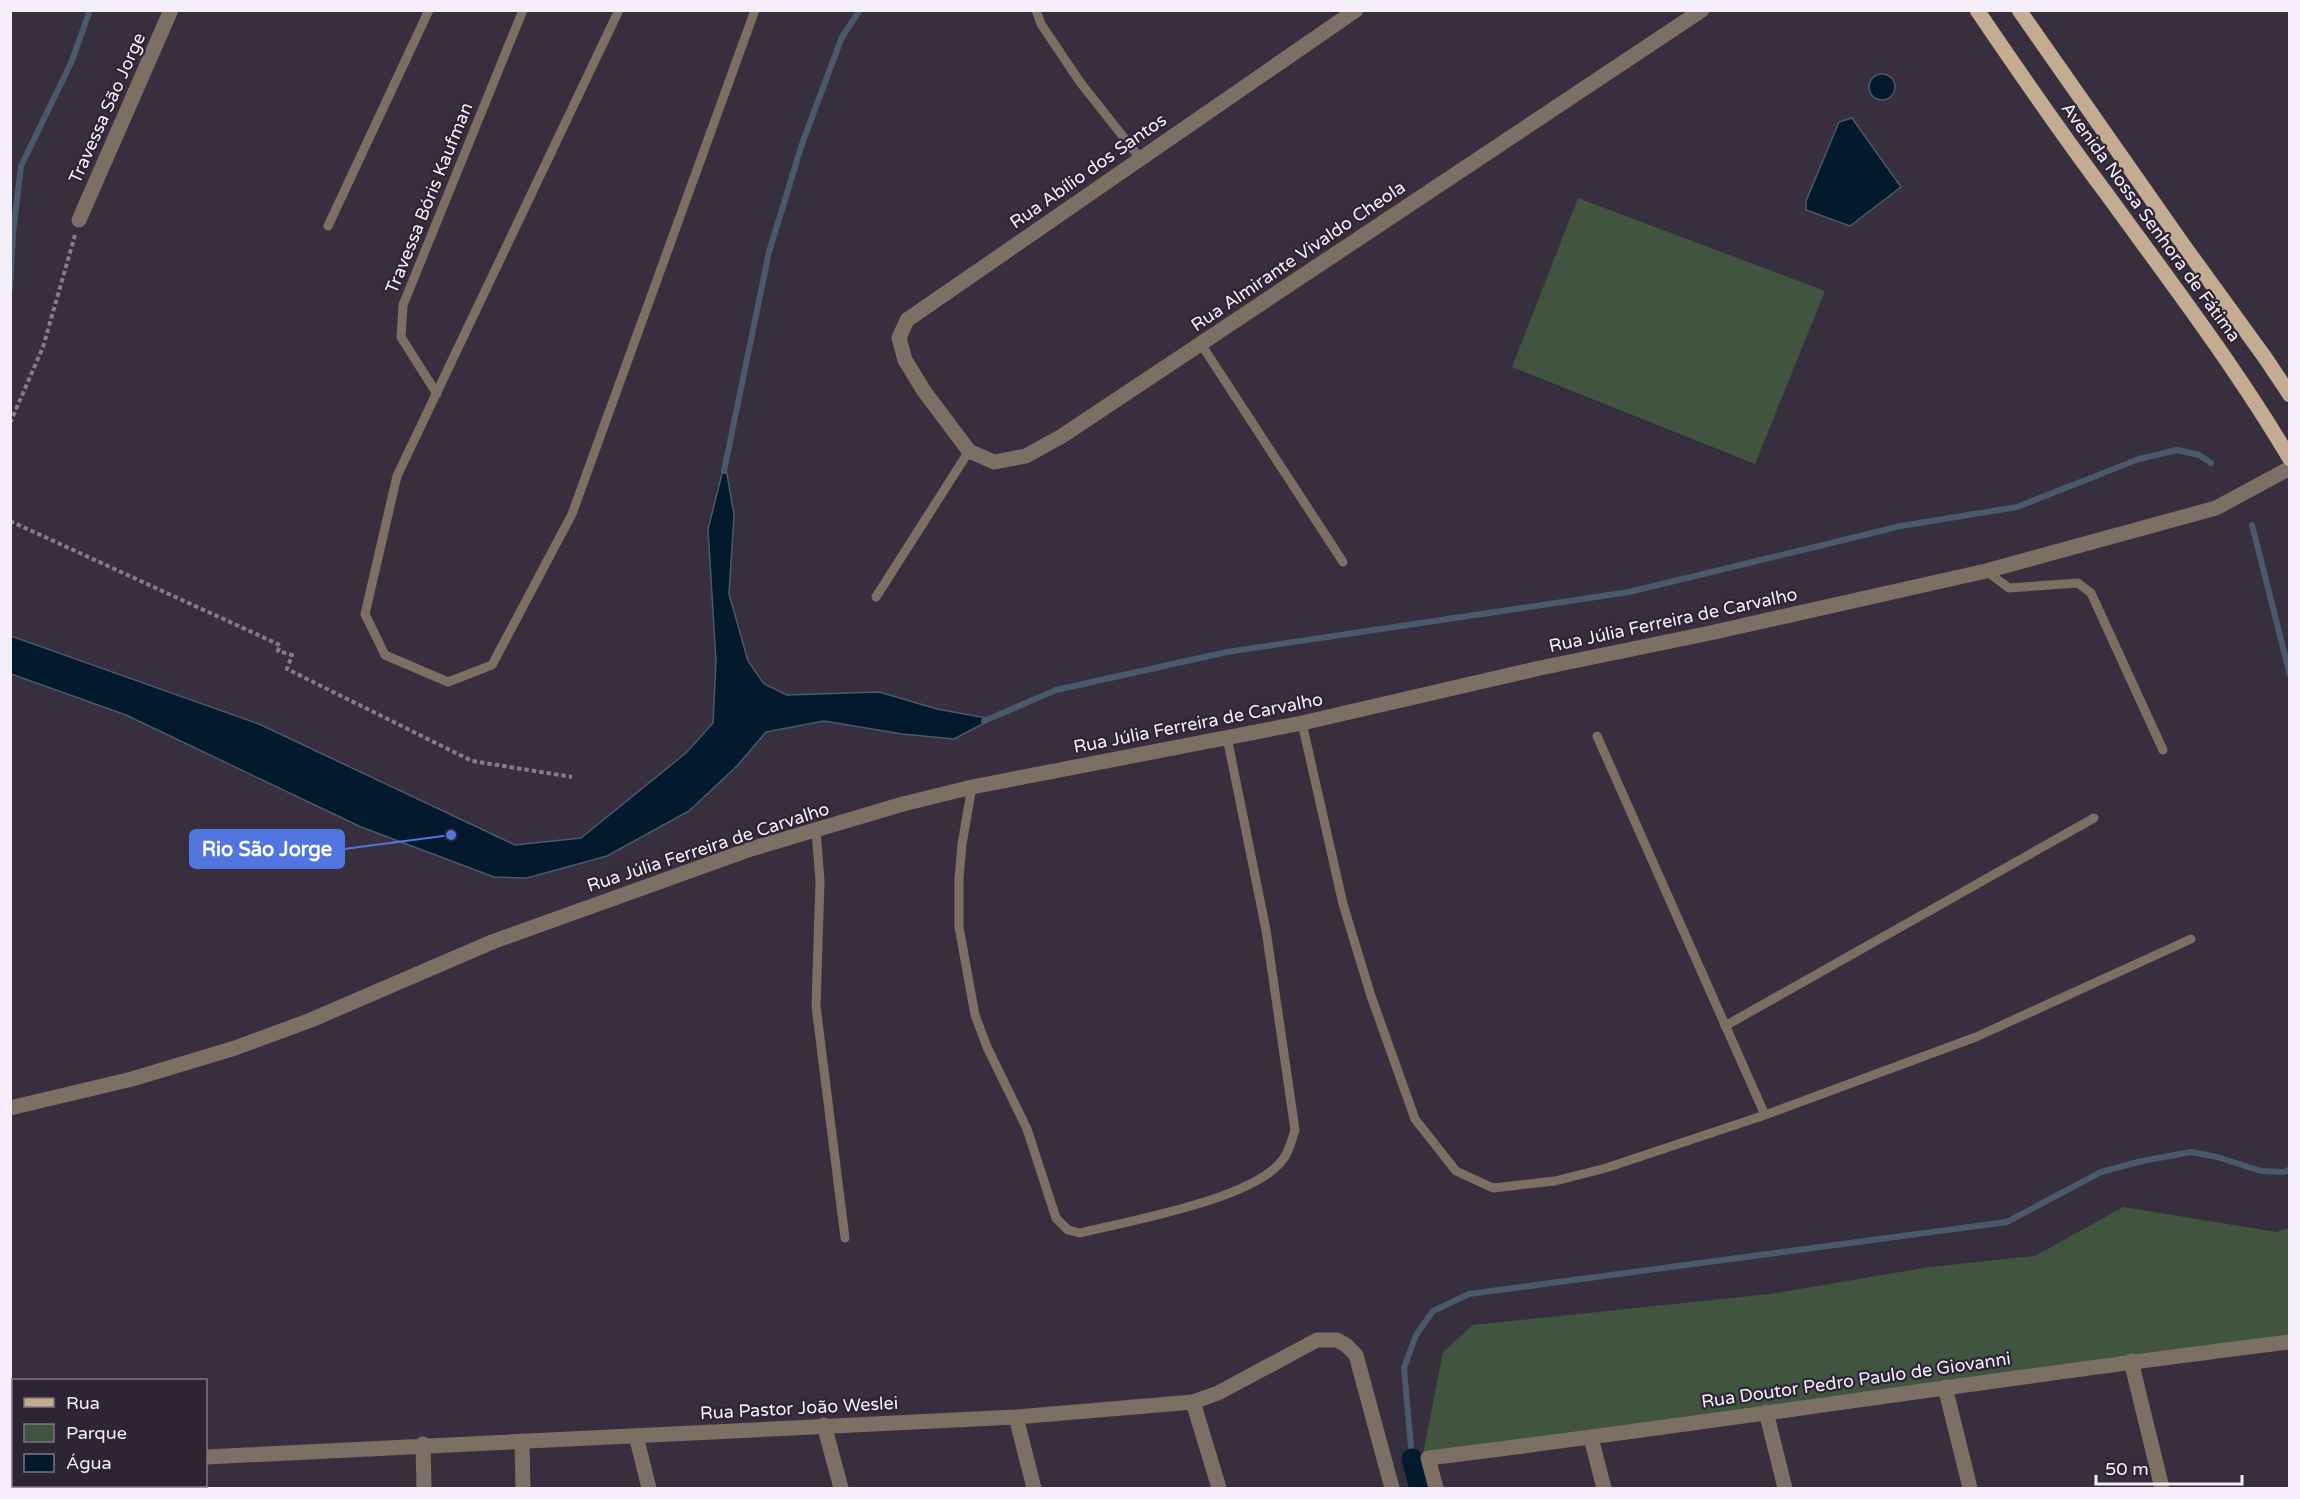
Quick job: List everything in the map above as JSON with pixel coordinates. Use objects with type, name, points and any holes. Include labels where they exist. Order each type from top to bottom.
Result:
[{"type":"main road","name":"Avenida Nossa Senhora de Fátima","points":[[1977,10],[2104,191],[2200,322],[2246,389],[2289,459]]},
{"type":"main road","name":"Avenida Nossa Senhora de Fátima","points":[[2019,10],[2266,359],[2289,395]]},
{"type":"street","name":"Travessa São Jorge","points":[[80,220],[171,10]]},
{"type":"street","name":"Rua Abílio dos Santos","points":[[969,451],[924,391],[905,360],[900,338],[907,320],[1356,10]]},
{"type":"street","name":"Rua Almirante Vivaldo Cheola","points":[[969,451],[994,462],[1026,456],[1062,436],[1702,10]]},
{"type":"street","name":"Rua Júlia Ferreira de Carvalho","points":[[10,1107],[132,1079],[235,1048],[322,1015],[492,942],[751,849],[903,804],[972,787],[1302,723],[1540,668],[1710,633],[1986,571],[2216,508],[2289,468]]},
{"type":"street","name":"Rua Pastor João Weslei","points":[[207,1457],[423,1444],[1016,1417],[1193,1402],[1218,1393],[1317,1340],[1337,1340],[1356,1355],[1392,1488]]},
{"type":"street","name":"Rua Doutor Pedro Paulo de Giovanni","points":[[1436,1488],[1428,1458],[1591,1438],[2131,1361],[2289,1342]]},
{"type":"street","points":[[2131,1361],[2162,1488]]},
{"type":"street","points":[[1946,1387],[1970,1488]]},
{"type":"street","points":[[1193,1402],[1219,1488]]},
{"type":"street","points":[[1766,1412],[1785,1488]]},
{"type":"street","points":[[1016,1417],[1034,1488]]},
{"type":"street","points":[[824,1425],[841,1488]]},
{"type":"street","points":[[636,1436],[649,1488]]},
{"type":"street","points":[[1591,1438],[1604,1488]]},
{"type":"street","points":[[522,1441],[523,1488]]},
{"type":"street","points":[[423,1444],[424,1488]]},
{"type":"lane","points":[[328,226],[429,10]]},
{"type":"lane","name":"Travessa Bóris Kaufman","points":[[437,394],[401,337],[403,305],[523,10]]},
{"type":"lane","points":[[619,10],[397,476],[365,614],[385,655],[448,682],[492,665],[572,514],[755,10]]},
{"type":"lane","points":[[1036,10],[1041,24],[1080,82],[1140,158]]},
{"type":"lane","points":[[1201,344],[1343,562]]},
{"type":"lane","points":[[876,597],[969,451]]},
{"type":"lane","points":[[1986,571],[2009,588],[2078,583],[2091,593],[2163,750]]},
{"type":"lane","points":[[1302,723],[1343,904],[1371,996],[1415,1119],[1456,1171],[1493,1188],[1555,1181],[1606,1168],[1764,1115],[1976,1037],[2191,939]]},
{"type":"lane","points":[[1597,736],[1764,1115]]},
{"type":"lane","points":[[972,787],[962,844],[959,918],[975,1015],[987,1047],[1028,1129],[1056,1218],[1068,1230],[1080,1233],[1215,1198],[1255,1182],[1279,1164],[1289,1149],[1295,1130],[1268,942],[1227,737]]},
{"type":"lane","points":[[1725,1026],[2094,818]]},
{"type":"lane","points":[[816,830],[820,881],[816,1006],[845,1238]]},
{"type":"path","points":[[10,423],[43,347],[61,278],[80,220]]},
{"type":"path","points":[[10,521],[280,645],[278,651],[292,656],[287,669],[472,761],[572,777]]},
{"type":"green space","points":[[1578,198],[1825,291],[1755,464],[1512,367]]},
{"type":"green space","points":[[2123,1207],[2276,1232],[2289,1228],[2289,1342],[1422,1459],[1443,1352],[1473,1325],[1770,1294],[1930,1267],[2035,1256]]},
{"type":"water","points":[[1882,74],[1891,78],[1895,87],[1891,96],[1882,100],[1873,96],[1869,87],[1873,78]]},
{"type":"water","points":[[1852,118],[1901,187],[1850,226],[1806,210],[1806,201],[1839,122]]},
{"type":"water","points":[[725,462],[734,515],[729,594],[748,661],[764,684],[787,695],[879,692],[937,709],[992,719],[954,739],[902,734],[824,721],[766,732],[737,766],[689,811],[607,856],[527,878],[494,877],[361,827],[126,715],[11,674],[11,636],[259,724],[515,845],[581,838],[687,752],[713,723],[716,661],[708,529]]},
{"type":"waterway","points":[[10,288],[13,233],[21,166],[71,63],[90,10]]},
{"type":"waterway","points":[[724,471],[769,252],[802,144],[842,37],[860,10]]},
{"type":"waterway","points":[[984,721],[1056,690],[1227,652],[1629,592],[1901,526],[2017,507],[2139,459],[2177,450],[2199,455],[2211,463]]},
{"type":"waterway","points":[[2252,525],[2290,675]]},
{"type":"waterway","points":[[1412,1459],[1404,1368],[1416,1335],[1433,1311],[1469,1294],[2007,1222],[2101,1172],[2142,1161],[2191,1152],[2217,1157],[2261,1171],[2285,1172],[2290,1169]]},
{"type":"waterway","points":[[1412,1459],[1420,1488]]},
{"type":"place","name":"Rio São Jorge","points":[[451,835]]}]
